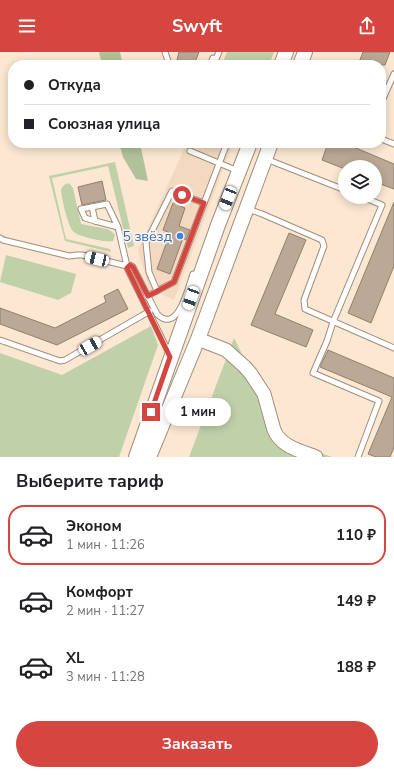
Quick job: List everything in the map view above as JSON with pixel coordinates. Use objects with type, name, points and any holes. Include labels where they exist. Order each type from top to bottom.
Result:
[{"type":"main road","points":[[143,456],[170,357],[218,225],[248,148]]},
{"type":"main road","points":[[143,456],[198,339],[269,148]]},
{"type":"street","points":[[198,339],[226,350],[245,367],[264,394],[274,430],[282,442],[316,457]]},
{"type":"lane","points":[[212,60],[213,58],[216,59],[219,52]]},
{"type":"lane","points":[[386,92],[394,74]]},
{"type":"lane","points":[[388,88],[394,90]]},
{"type":"lane","points":[[148,296],[174,282],[225,148]]},
{"type":"lane","points":[[190,151],[239,171]]},
{"type":"lane","points":[[266,158],[338,187]]},
{"type":"lane","points":[[157,291],[149,272],[146,243],[172,191],[204,203]]},
{"type":"lane","points":[[118,227],[84,218],[81,209],[107,204],[118,227],[127,270],[170,357]]},
{"type":"lane","points":[[358,457],[379,401],[313,373],[382,205],[380,204]]},
{"type":"lane","points":[[92,207],[95,221]]},
{"type":"lane","points":[[247,209],[322,240],[324,246],[304,300],[305,309],[394,348]]},
{"type":"lane","points":[[202,250],[218,225]]},
{"type":"lane","points":[[0,238],[69,256],[82,255],[127,266],[130,265],[133,267],[154,309],[160,318],[166,320],[176,316],[179,311],[195,270]]},
{"type":"lane","points":[[0,340],[60,361],[65,360],[154,309]]},
{"type":"shaded area","points":[[185,148],[231,148],[174,300],[149,288],[138,250]]},
{"type":"green space","points":[[99,52],[120,52],[122,60],[101,60]]},
{"type":"green space","points":[[227,52],[274,52],[271,60],[224,60]]},
{"type":"green space","points":[[120,148],[141,148],[148,181],[136,179],[123,157]]},
{"type":"green space","points":[[115,162],[134,246],[128,248],[108,166],[52,178],[66,239],[110,249],[111,252],[65,241],[49,176]]},
{"type":"green space","points":[[69,183],[73,188],[81,224],[111,231],[115,235],[113,241],[87,238],[74,232],[66,213],[61,191],[64,185]]},
{"type":"green space","points":[[6,255],[76,274],[71,293],[58,300],[0,282]]},
{"type":"green space","points":[[151,326],[158,345],[119,457],[0,457],[0,353],[62,375]]},
{"type":"green space","points":[[234,338],[285,440],[332,457],[189,457]]},
{"type":"building","points":[[179,52],[199,52],[196,60],[177,60]]},
{"type":"building","points":[[363,52],[390,52],[386,62],[386,60],[360,60]]},
{"type":"building","points":[[326,148],[356,148],[394,164],[394,189],[382,185],[382,160],[338,160],[338,166],[322,160]]},
{"type":"building","points":[[102,181],[106,200],[82,205],[78,187]]},
{"type":"building","points":[[394,202],[394,266],[371,323],[348,313]]},
{"type":"building","name":"5 звёзд","points":[[173,203],[185,208],[179,226],[190,230],[186,240],[183,238],[170,274],[157,269],[170,233],[163,230]]},
{"type":"building","points":[[289,233],[306,240],[275,314],[313,330],[306,347],[251,325]]},
{"type":"building","points":[[118,289],[128,309],[57,345],[0,324],[0,308],[55,328],[106,302],[104,296]]},
{"type":"building","points":[[328,350],[394,378],[394,447],[390,457],[376,457],[368,454],[392,397],[320,367]]},
{"type":"place","name":"5 звёзд","points":[[180,236]]},
{"type":"route","points":[[151,412],[170,357],[127,270],[127,266],[130,265],[133,267],[148,296],[174,282],[204,203],[182,195]]}]
